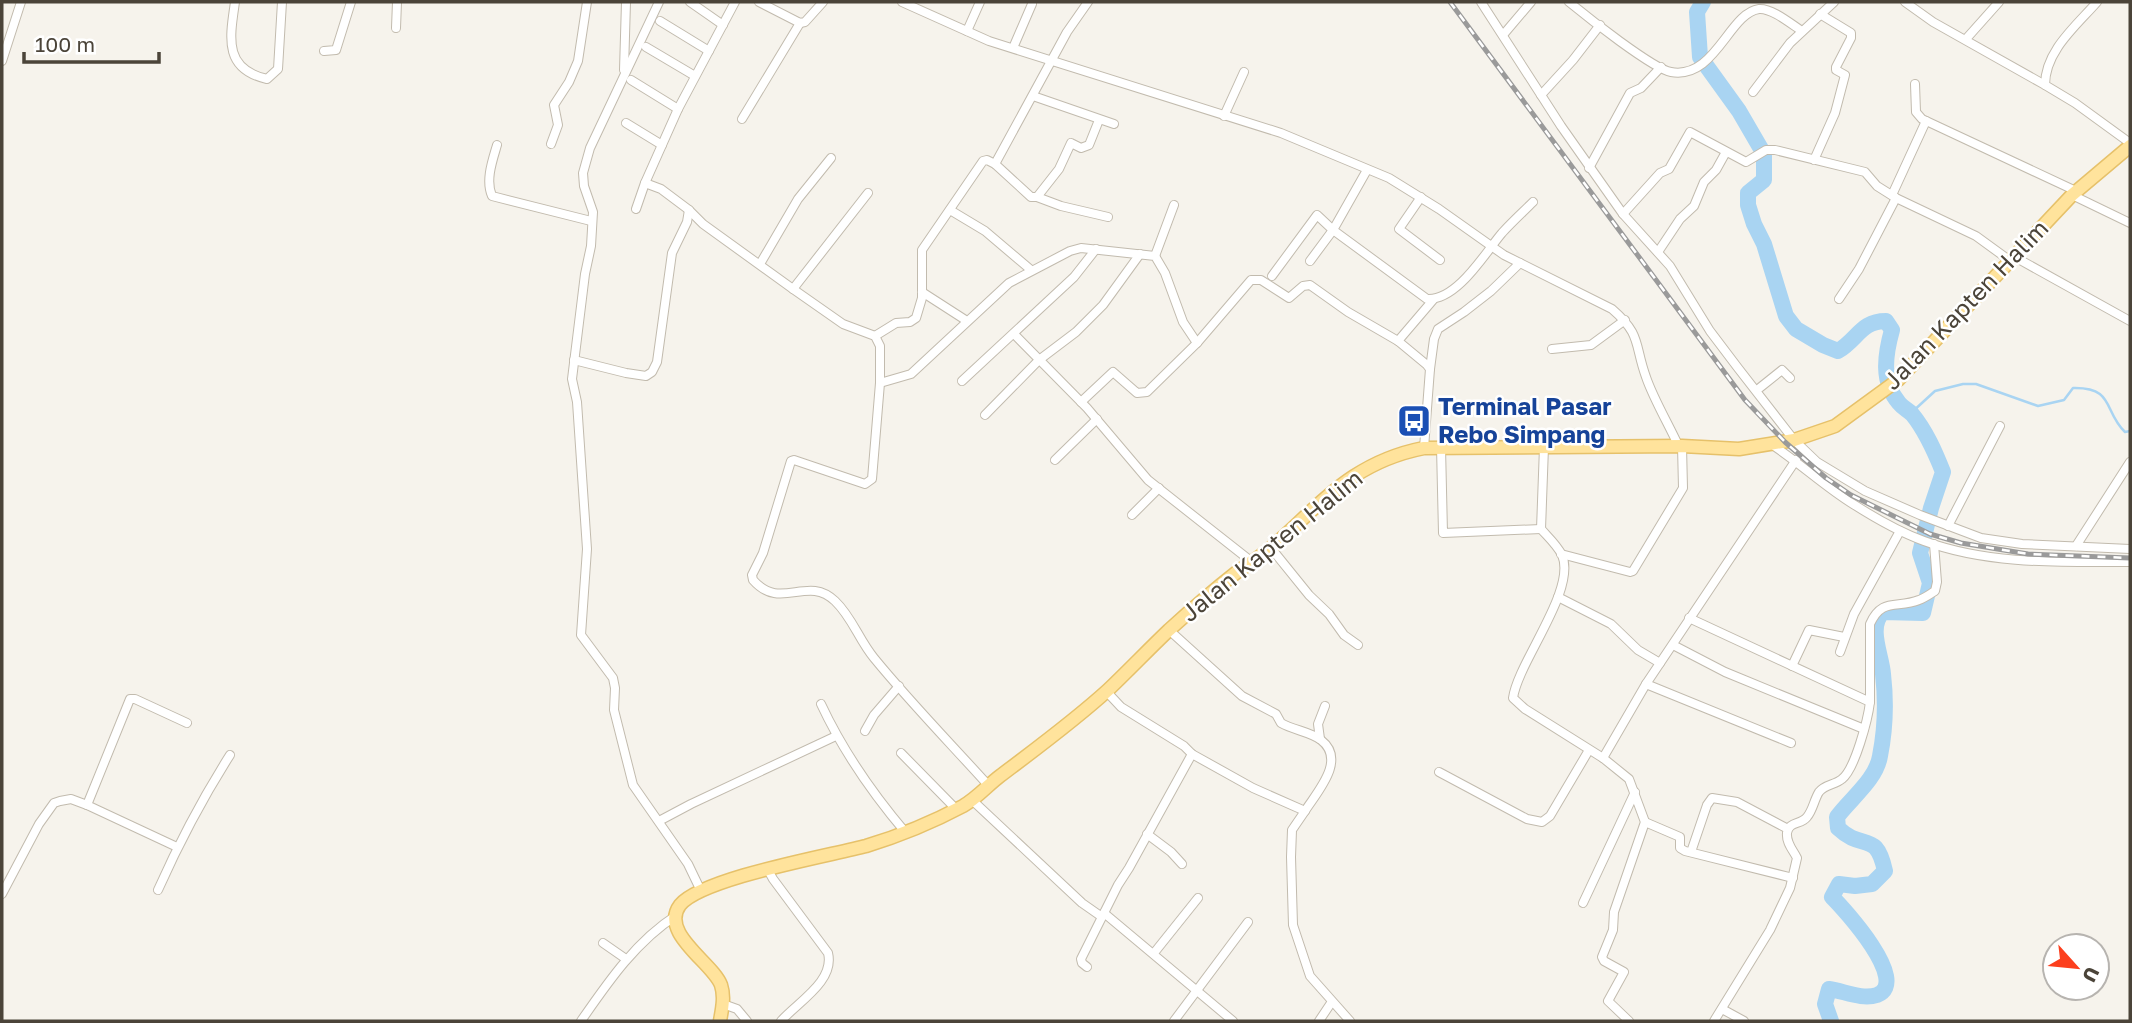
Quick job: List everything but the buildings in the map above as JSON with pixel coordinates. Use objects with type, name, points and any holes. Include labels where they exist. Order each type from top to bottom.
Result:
[{"type":"main road","name":"Jalan Kapten Halim","points":[[677,915],[681,904],[701,891],[906,833],[972,800],[1107,691],[1169,631],[1271,548],[1328,494],[1363,470],[1402,453],[1441,447],[1739,449],[1794,440],[1835,426],[1898,380],[2074,193],[2130,145]]},
{"type":"main road","points":[[677,915],[678,929],[683,940],[717,977],[723,1004],[719,1021]]},
{"type":"street","points":[[2,61],[21,2]]},
{"type":"street","points":[[235,2],[230,45],[234,56],[251,75],[267,79],[278,69],[282,2]]},
{"type":"street","points":[[324,51],[336,50],[351,2]]},
{"type":"street","points":[[396,28],[397,2]]},
{"type":"street","points":[[551,144],[558,125],[554,105],[569,82],[578,61],[587,2]]},
{"type":"street","points":[[626,2],[627,78]]},
{"type":"street","points":[[659,2],[627,78],[590,148],[583,173],[584,186],[593,212],[591,246],[572,379],[577,402],[587,549],[581,635],[613,678],[614,710],[633,785],[688,864],[701,891]]},
{"type":"street","points":[[690,2],[723,24]]},
{"type":"street","points":[[636,209],[678,109],[734,2]]},
{"type":"street","points":[[759,2],[800,23]]},
{"type":"street","points":[[742,119],[800,23],[805,22],[823,2]]},
{"type":"street","points":[[902,2],[967,31],[1050,62],[1179,99],[1281,133],[1389,178],[1491,247],[1612,309],[1625,320],[1638,342],[1646,377],[1681,447],[1683,488],[1633,571],[1561,554]]},
{"type":"street","points":[[967,31],[980,2]]},
{"type":"street","points":[[995,164],[1050,62],[1088,2]]},
{"type":"street","points":[[1480,2],[1589,168],[1623,214],[1677,276],[1710,331],[1794,440],[1817,462],[1865,491],[1981,538],[2130,549]]},
{"type":"street","points":[[1503,35],[1531,2]]},
{"type":"street","points":[[1569,2],[1670,72],[1697,67],[1717,51],[1742,19],[1757,10],[1774,14],[1802,31]]},
{"type":"street","points":[[1753,92],[1802,31],[1834,2]]},
{"type":"street","points":[[1966,39],[1998,2]]},
{"type":"street","points":[[2045,85],[2048,68],[2059,44],[2096,2]]},
{"type":"street","points":[[1910,3],[1933,22],[2075,103],[2130,145]]},
{"type":"street","points":[[1013,48],[1032,4]]},
{"type":"street","points":[[1814,160],[1835,113],[1845,75],[1836,70],[1836,67],[1852,38],[1851,33],[1820,15]]},
{"type":"street","points":[[660,21],[709,51]]},
{"type":"street","points":[[1541,95],[1600,25]]},
{"type":"street","points":[[646,47],[695,76]]},
{"type":"street","points":[[1589,168],[1630,93],[1641,88],[1661,67]]},
{"type":"street","points":[[1224,116],[1244,72]]},
{"type":"street","points":[[627,78],[678,109]]},
{"type":"street","points":[[1915,84],[1916,112],[1926,121],[1999,153],[2130,223]]},
{"type":"street","points":[[1033,96],[1114,124]]},
{"type":"street","points":[[1037,197],[1059,169],[1071,143],[1081,148],[1088,145],[1099,120]]},
{"type":"street","points":[[1839,299],[1858,269],[1894,196],[1926,121]]},
{"type":"street","points":[[626,124],[662,145]]},
{"type":"street","points":[[1623,214],[1660,173],[1669,170],[1690,132],[1746,162],[1766,150],[1775,150],[1864,172],[1877,186],[1894,196],[1976,236],[2011,258],[2130,321]]},
{"type":"street","points":[[497,145],[491,163],[489,190],[492,196],[591,221]]},
{"type":"street","points":[[1658,252],[1680,219],[1694,206],[1704,182],[1716,170],[1726,152]]},
{"type":"street","points":[[760,264],[798,199],[831,158]]},
{"type":"street","points":[[875,336],[896,323],[913,321],[919,310],[922,292],[922,250],[983,161],[995,164],[1031,197],[1108,217]]},
{"type":"street","points":[[1310,261],[1334,230],[1367,170]]},
{"type":"street","points":[[645,183],[661,189],[704,224],[843,324],[875,336],[880,346],[880,383],[872,479],[865,484],[791,461],[763,553],[752,575],[757,585],[771,593],[785,595],[817,590],[832,599],[847,616],[863,645],[988,785]]},
{"type":"street","points":[[793,289],[868,193]]},
{"type":"street","points":[[1420,197],[1399,229],[1440,260]]},
{"type":"street","points":[[1398,341],[1433,300],[1460,283],[1503,232],[1533,202]]},
{"type":"street","points":[[1155,256],[1174,205]]},
{"type":"street","points":[[574,360],[626,373],[646,376],[652,372],[660,345],[671,253],[687,222],[689,210]]},
{"type":"street","points":[[950,210],[985,231],[1031,270]]},
{"type":"street","points":[[1272,276],[1317,215],[1427,299],[1433,300]]},
{"type":"street","points":[[880,383],[911,374],[1009,283],[1070,251],[1081,248],[1155,256]]},
{"type":"street","points":[[962,381],[1074,276],[1096,249]]},
{"type":"street","points":[[985,415],[1039,360],[1076,332],[1103,304],[1140,254]]},
{"type":"street","points":[[1155,256],[1165,273],[1183,322],[1196,344]]},
{"type":"street","points":[[1424,448],[1430,369],[1438,329],[1491,291],[1520,263]]},
{"type":"street","points":[[1081,401],[1113,372],[1137,393],[1147,392],[1196,344],[1255,278],[1289,298],[1303,286],[1314,287],[1348,312],[1398,341],[1430,369]]},
{"type":"street","points":[[922,292],[967,321]]},
{"type":"street","points":[[1552,349],[1591,345],[1625,320]]},
{"type":"street","points":[[1014,334],[1081,401],[1149,480],[1252,562]]},
{"type":"street","points":[[1757,390],[1782,370],[1790,378]]},
{"type":"street","points":[[1055,460],[1097,419]]},
{"type":"street","points":[[1948,526],[2000,426]]},
{"type":"street","points":[[1771,444],[1796,460],[1832,490],[1900,531],[1930,543],[2014,560],[2130,562]]},
{"type":"street","points":[[1441,447],[1443,533],[1541,529]]},
{"type":"street","points":[[1544,447],[1541,529],[1561,554],[1564,576],[1558,597],[1513,698],[1525,709],[1603,758],[1629,779],[1635,792],[1645,822],[1614,912],[1613,930],[1602,958],[1624,972],[1608,1001],[1629,1021]]},
{"type":"street","points":[[1603,758],[1689,618],[1796,460]]},
{"type":"street","points":[[2076,546],[2130,462]]},
{"type":"street","points":[[1132,515],[1159,488]]},
{"type":"street","points":[[1840,652],[1854,614],[1900,531]]},
{"type":"street","points":[[1714,1021],[1770,930],[1793,878],[1797,858],[1788,842],[1788,829],[1792,824],[1804,821],[1809,816],[1819,792],[1826,785],[1842,779],[1846,774],[1864,729],[1870,702],[1870,624],[1876,612],[1885,606],[1918,601],[1937,587],[1930,543]]},
{"type":"street","points":[[1271,548],[1344,635],[1358,645]]},
{"type":"street","points":[[1558,597],[1611,624],[1638,650],[1660,663]]},
{"type":"street","points":[[1689,618],[1870,702]]},
{"type":"street","points":[[1792,666],[1809,630],[1844,637]]},
{"type":"street","points":[[1169,631],[1242,696],[1276,713],[1281,723],[1320,739]]},
{"type":"street","points":[[1673,645],[1725,672],[1864,729]]},
{"type":"street","points":[[1647,684],[1791,743]]},
{"type":"street","points":[[866,730],[874,715],[899,686]]},
{"type":"street","points":[[1107,691],[1121,706],[1184,746],[1192,754],[1253,788],[1305,811]]},
{"type":"street","points":[[87,805],[130,699],[187,723]]},
{"type":"street","points":[[821,704],[836,736],[876,798],[906,833]]},
{"type":"street","points":[[1325,706],[1318,724],[1320,739],[1332,756],[1332,766],[1292,830],[1293,925],[1310,976],[1326,993],[1331,1003],[1350,1021]]},
{"type":"street","points":[[659,821],[836,736]]},
{"type":"street","points":[[1439,772],[1527,819],[1542,821],[1550,816],[1589,750]]},
{"type":"street","points":[[901,753],[956,809]]},
{"type":"street","points":[[1087,967],[1081,959],[1192,754]]},
{"type":"street","points":[[159,890],[177,847],[230,755]]},
{"type":"street","points":[[1583,904],[1635,792]]},
{"type":"street","points":[[1691,852],[1707,805],[1712,798],[1737,802],[1788,829]]},
{"type":"street","points":[[2,894],[33,833],[54,803],[71,799],[177,847]]},
{"type":"street","points":[[972,800],[1082,903],[1103,915],[1154,953],[1233,1021]]},
{"type":"street","points":[[1645,822],[1680,837],[1681,849],[1793,878]]},
{"type":"street","points":[[1147,834],[1182,864]]},
{"type":"street","points":[[768,870],[828,953],[830,960],[824,978],[781,1021]]},
{"type":"street","points":[[1154,953],[1198,898]]},
{"type":"street","points":[[581,1021],[626,959],[660,926],[677,915]]},
{"type":"street","points":[[1174,1021],[1248,922]]},
{"type":"street","points":[[603,943],[626,959]]},
{"type":"street","points":[[1319,1021],[1331,1003]]},
{"type":"street","points":[[723,1004],[737,1009],[747,1021]]},
{"type":"street","points":[[1722,1009],[1744,1021]]},
{"type":"waterway","points":[[1703,2],[1697,12],[1700,57],[1739,111],[1764,154],[1764,180],[1748,193],[1748,205],[1764,244],[1786,316],[1796,329],[1838,351],[1865,327],[1886,321],[1892,330],[1886,359],[1889,386],[1899,403],[1922,427],[1943,472],[1920,553],[1930,583],[1923,613],[1883,612],[1876,625],[1885,705],[1878,765],[1837,817],[1838,828],[1855,839],[1873,845],[1885,871],[1872,884],[1839,884],[1832,897],[1860,930],[1881,961],[1886,976],[1885,988],[1877,995],[1871,996],[1829,989],[1825,1004],[1831,1021]]},
{"type":"waterway","points":[[1911,413],[1935,391],[1963,384],[1976,384],[2038,406],[2064,400],[2073,388],[2086,389],[2102,396],[2118,424],[2125,432],[2130,431]]},
{"type":"railway","points":[[1450,2],[1745,400],[1785,442],[1826,478],[1851,495],[1930,534],[1961,543],[2028,554],[2130,558]]},
{"type":"place","name":"Terminal Pasar Rebo Simpang","points":[[1414,421]]}]
